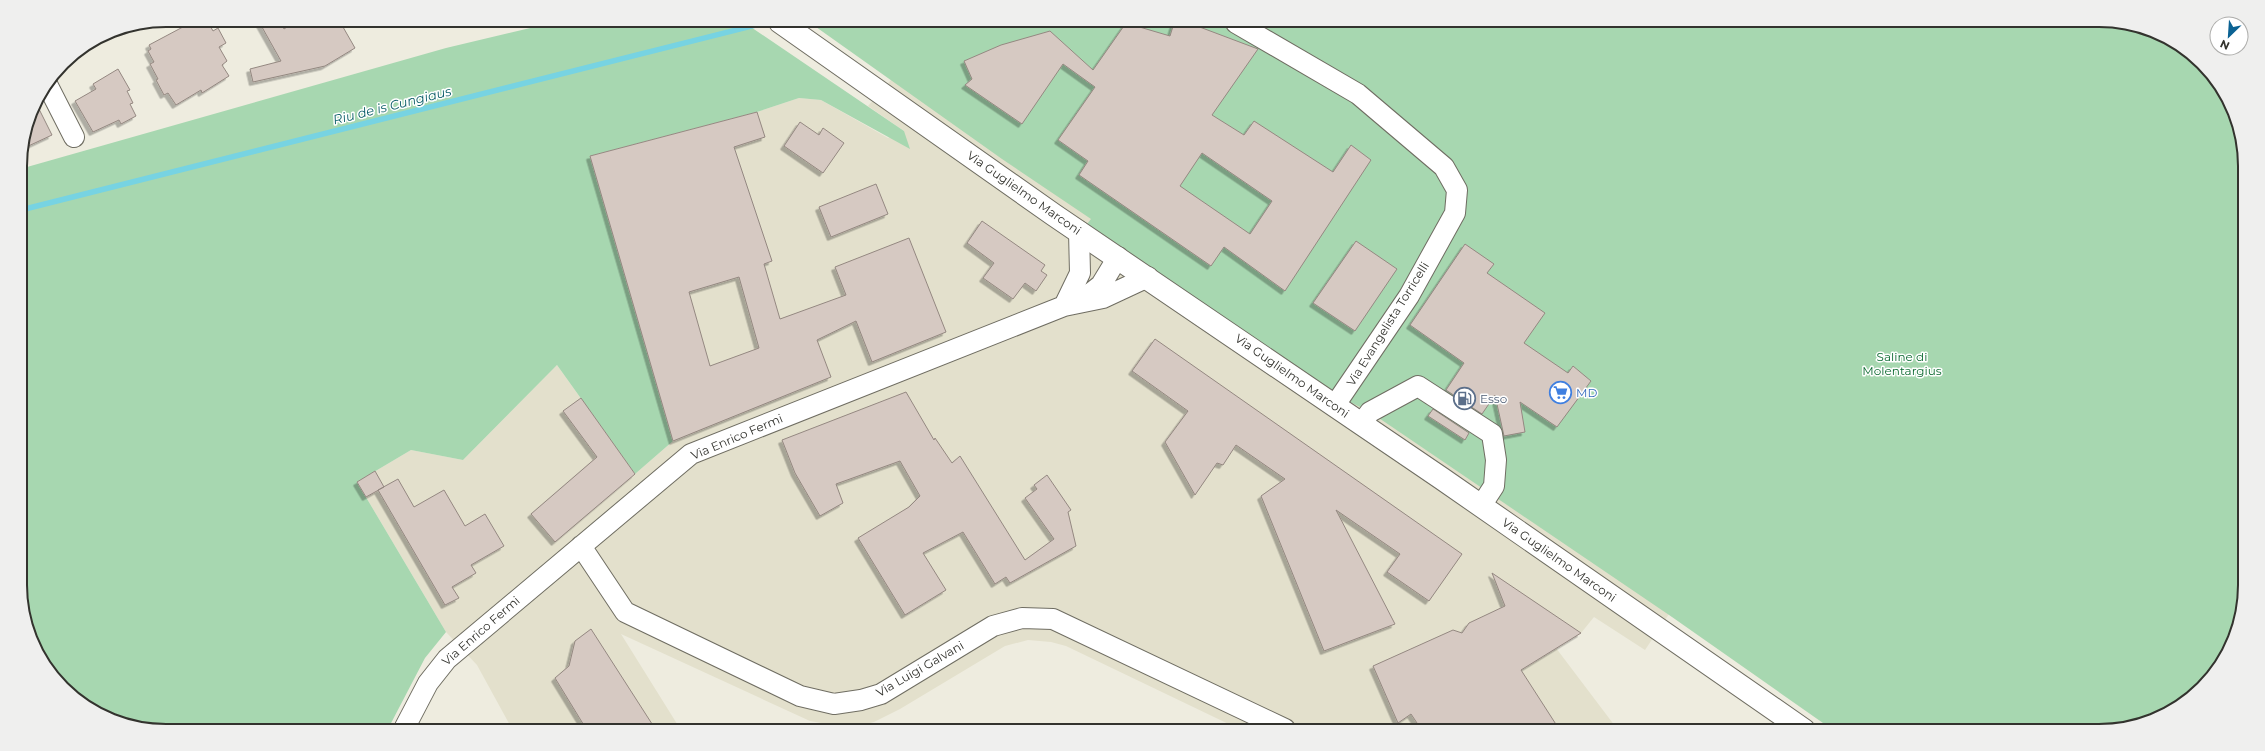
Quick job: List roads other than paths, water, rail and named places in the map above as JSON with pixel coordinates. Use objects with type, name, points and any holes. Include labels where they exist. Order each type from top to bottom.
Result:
[{"type":"main road","name":"Via Guglielmo Marconi","points":[[787,27],[1079,231],[1335,405],[1795,724]]},
{"type":"street","name":"Via Evangelista Torricelli","points":[[1243,27],[1358,94],[1444,166],[1457,190],[1455,213],[1409,296],[1335,405]]},
{"type":"street","points":[[50,91],[74,137]]},
{"type":"street","points":[[1070,304],[1080,272],[1079,231]]},
{"type":"street","points":[[1070,304],[1101,285],[1118,257]]},
{"type":"street","name":"Via Enrico Fermi","points":[[407,724],[428,683],[447,659],[691,454],[1070,304],[1103,298],[1148,277]]},
{"type":"street","points":[[1361,424],[1370,412],[1418,386],[1492,434],[1496,460],[1494,486],[1481,506]]},
{"type":"street","name":"Via Luigi Galvani","points":[[581,546],[625,612],[800,696],[834,704],[861,700],[881,694],[993,626],[1022,618],[1053,619],[1274,724]]},
{"type":"waterway","name":"Riu de is Cungiaus","points":[[27,208],[748,27]]},
{"type":"place","name":"MD","points":[[1560,393]]},
{"type":"place","name":"Esso","points":[[1464,399]]},
{"type":"park label","name":"Saline di Molentargius","points":[[1902,364]]}]
